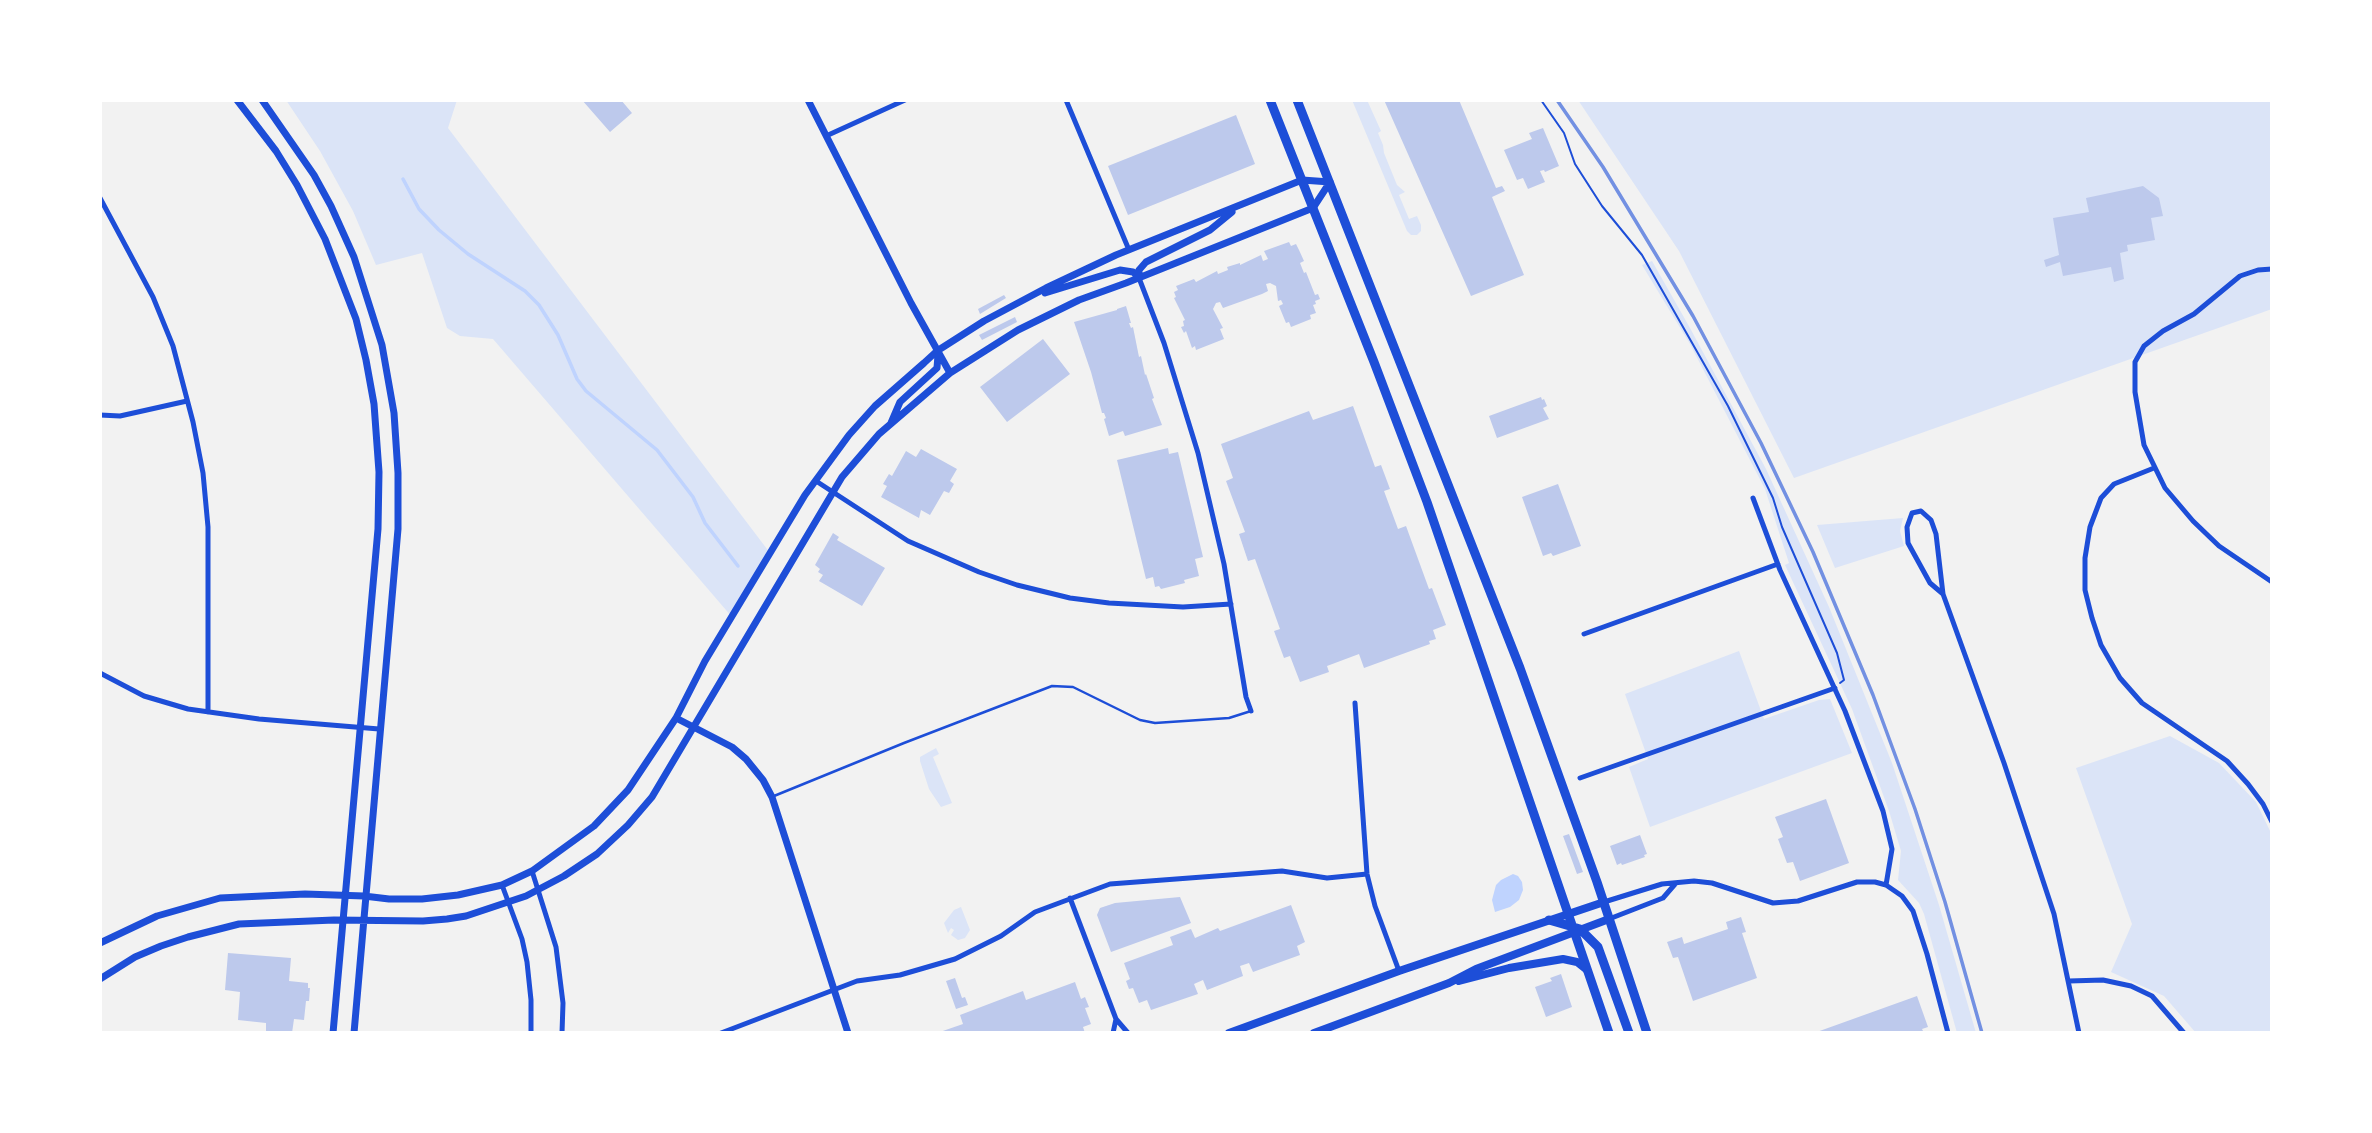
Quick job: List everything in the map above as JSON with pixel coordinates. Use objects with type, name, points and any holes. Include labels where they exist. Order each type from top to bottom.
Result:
[{"type":"main road","points":[[1270,100],[1427,502],[1568,913],[1576,929],[1609,1033]]},
{"type":"main road","points":[[1298,100],[1520,668],[1604,902],[1647,1033]]},
{"type":"main road","points":[[1229,1033],[1399,971],[1604,902]]},
{"type":"main road","points":[[1449,983],[1476,969],[1576,929],[1609,919]]},
{"type":"main road","points":[[1549,920],[1576,929],[1592,940],[1603,956],[1629,1033]]},
{"type":"main road","points":[[1314,1033],[1449,983],[1509,968],[1563,959],[1577,962],[1588,971]]},
{"type":"street","points":[[237,100],[276,151],[313,215],[346,290],[366,360],[374,404],[379,472],[379,529],[333,1033]]},
{"type":"street","points":[[262,100],[292,141],[331,206],[354,257],[373,314],[394,413],[398,529],[354,1033]]},
{"type":"street","points":[[808,100],[950,373]]},
{"type":"street","points":[[826,136],[905,100]]},
{"type":"street","points":[[1066,100],[1129,250]]},
{"type":"street","points":[[100,943],[157,916],[220,898],[262,894],[422,899],[458,895],[502,885],[532,871],[576,841],[612,808],[645,768],[776,541],[836,450],[875,406],[937,351],[984,321],[1074,274],[1129,250],[1302,180],[1330,182],[1313,208],[1079,300],[1018,330],[950,373],[879,434],[842,477],[652,797],[628,825],[597,854],[538,891],[447,919],[239,924],[188,937],[135,957],[100,979]]},
{"type":"street","points":[[100,198],[153,298],[173,346],[203,473],[208,527],[208,712]]},
{"type":"street","points":[[1238,207],[1210,230],[1146,262],[1139,270],[1139,278],[1164,343],[1198,453],[1251,711]]},
{"type":"street","points":[[2272,269],[2240,276],[2194,314],[2163,331],[2142,349],[2135,362],[2135,392],[2144,445],[2165,488],[2219,546],[2272,582]]},
{"type":"street","points":[[1026,300],[1120,270],[1133,272],[1139,278]]},
{"type":"street","points":[[890,425],[900,402],[937,368],[937,351]]},
{"type":"street","points":[[100,415],[120,416],[187,401]]},
{"type":"street","points":[[2154,468],[2114,484],[2101,498],[2090,527],[2085,558],[2085,590],[2092,618],[2101,645],[2120,678],[2142,703],[2227,761],[2256,794],[2272,822]]},
{"type":"street","points":[[816,481],[908,541],[979,572],[1017,585],[1109,603],[1183,607],[1231,604]]},
{"type":"street","points":[[1753,498],[1778,564],[1835,688],[1871,779],[1890,835],[1892,860],[1886,885]]},
{"type":"street","points":[[1943,594],[1930,583],[1908,543],[1907,527],[1912,513],[1922,511],[1931,520],[1940,557],[1943,594],[2039,865],[2054,914],[2079,1033]]},
{"type":"street","points":[[1584,634],[1778,564]]},
{"type":"street","points":[[100,673],[144,696],[188,709],[379,729]]},
{"type":"street","points":[[1580,778],[1835,688]]},
{"type":"street","points":[[1355,703],[1367,874],[1375,906],[1399,971]]},
{"type":"street","points":[[676,718],[732,747],[763,780],[772,797],[848,1033]]},
{"type":"street","points":[[532,871],[556,947],[563,1003],[562,1033]]},
{"type":"street","points":[[721,1033],[857,981],[900,975],[955,959],[1001,936],[1035,912],[1120,882],[1282,871],[1327,878],[1367,874]]},
{"type":"street","points":[[1604,902],[1652,887],[1702,881],[1773,903],[1798,901],[1857,882],[1886,885],[1902,896],[1913,911],[1948,1033]]},
{"type":"street","points":[[1609,919],[1663,898],[1676,883]]},
{"type":"street","points":[[502,885],[522,939],[527,962],[531,1033]]},
{"type":"street","points":[[1070,898],[1116,1019],[1128,1033]]},
{"type":"street","points":[[2068,981],[2103,980],[2131,986],[2152,996],[2184,1033]]},
{"type":"street","points":[[1113,1033],[1116,1019]]},
{"type":"lane","points":[[772,797],[1052,686],[1073,687],[1140,720],[1155,723],[1229,718],[1251,711]]},
{"type":"path","points":[[1541,100],[1564,133],[1575,164],[1602,206],[1642,256],[1749,447],[1838,653],[1844,680],[1835,688]]},
{"type":"shaded area","points":[[286,100],[457,100],[448,128],[770,553],[732,617],[493,339],[460,336],[447,328],[422,253],[376,265],[353,211],[320,151]]},
{"type":"shaded area","points":[[1352,100],[1367,100],[1381,131],[1378,133],[1397,185],[1405,192],[1399,195],[1409,219],[1417,216],[1421,225],[1421,231],[1417,235],[1411,235],[1407,231]]},
{"type":"shaded area","points":[[1578,100],[2272,100],[2272,309],[1794,478],[1679,251]]},
{"type":"shaded area","points":[[1652,261],[1766,469],[1829,607],[1892,763],[1939,905],[1976,1033],[1957,1033],[1924,914],[1919,903],[1898,880],[1901,851],[1852,709],[1785,565],[1789,563],[1765,489],[1690,344],[1642,265]]},
{"type":"shaded area","points":[[1903,518],[1900,531],[1904,546],[1835,568],[1817,525]]},
{"type":"shaded area","points":[[1739,651],[1764,719],[1819,700],[1830,699],[1852,753],[1650,827],[1629,767],[1648,759],[1625,694]]},
{"type":"shaded area","points":[[2170,736],[2219,763],[2256,802],[2272,835],[2272,1033],[2196,1033],[2164,996],[2111,972],[2132,924],[2076,768]]},
{"type":"shaded area","points":[[936,748],[939,754],[933,757],[952,803],[941,807],[929,789],[920,761],[920,757]]},
{"type":"shaded area","points":[[961,907],[970,930],[965,938],[958,940],[951,935],[954,930],[951,928],[948,933],[944,923],[954,910]]},
{"type":"water","points":[[1513,874],[1522,882],[1523,890],[1519,900],[1510,907],[1495,912],[1492,900],[1496,885]]},
{"type":"building","points":[[582,100],[621,100],[632,113],[610,132]]},
{"type":"building","points":[[1384,100],[1459,100],[1496,188],[1502,186],[1505,191],[1492,197],[1524,275],[1471,296]]},
{"type":"building","points":[[1236,115],[1255,164],[1128,215],[1108,166]]},
{"type":"building","points":[[1543,128],[1559,166],[1545,172],[1540,171],[1545,182],[1528,189],[1523,178],[1517,180],[1504,150],[1532,139],[1529,133]]},
{"type":"building","points":[[2143,186],[2159,198],[2163,216],[2151,218],[2155,240],[2127,245],[2128,251],[2120,253],[2124,279],[2114,282],[2111,267],[2063,276],[2060,262],[2046,267],[2044,260],[2059,255],[2053,218],[2089,212],[2086,198]]},
{"type":"building","points":[[1289,242],[1291,246],[1296,244],[1304,261],[1300,263],[1304,273],[1306,272],[1315,295],[1318,294],[1320,299],[1313,305],[1316,313],[1310,315],[1311,319],[1291,327],[1289,322],[1286,323],[1279,306],[1283,304],[1281,300],[1278,301],[1276,286],[1270,283],[1266,284],[1268,291],[1262,294],[1223,308],[1220,302],[1216,303],[1213,309],[1223,328],[1220,329],[1224,339],[1196,350],[1195,346],[1192,348],[1186,331],[1184,333],[1181,327],[1184,326],[1185,320],[1174,298],[1174,292],[1178,290],[1176,286],[1194,279],[1196,282],[1217,271],[1218,274],[1228,270],[1227,267],[1240,265],[1261,255],[1263,261],[1268,259],[1264,251]]},
{"type":"building","points":[[1004,295],[1006,298],[980,314],[978,309]]},
{"type":"building","points":[[1126,306],[1139,357],[1141,356],[1162,425],[1125,436],[1123,431],[1109,436],[1104,419],[1106,418],[1102,413],[1074,322]]},
{"type":"building","points":[[1015,317],[1017,322],[982,340],[979,335]]},
{"type":"building","points":[[1043,339],[1070,374],[1007,422],[980,387]]},
{"type":"building","points":[[1541,397],[1547,406],[1543,408],[1549,419],[1497,438],[1489,416]]},
{"type":"building","points":[[1353,406],[1375,467],[1381,465],[1390,489],[1384,491],[1398,529],[1406,526],[1429,589],[1432,588],[1446,625],[1433,630],[1436,639],[1429,641],[1430,644],[1364,668],[1359,654],[1327,666],[1329,672],[1300,682],[1290,656],[1284,658],[1274,631],[1280,629],[1255,559],[1248,561],[1239,534],[1245,532],[1226,481],[1233,478],[1221,444],[1309,411],[1313,420]]},
{"type":"building","points":[[1168,448],[1169,454],[1178,452],[1203,557],[1195,559],[1199,576],[1161,589],[1159,586],[1155,587],[1153,577],[1146,579],[1117,460]]},
{"type":"building","points":[[921,449],[957,469],[950,481],[954,484],[949,493],[944,491],[930,515],[921,510],[919,518],[881,497],[887,486],[883,484],[889,474],[892,476],[906,451],[916,457]]},
{"type":"building","points":[[1558,484],[1581,546],[1553,556],[1551,553],[1543,556],[1522,497]]},
{"type":"building","points":[[833,533],[839,537],[837,540],[885,568],[862,606],[819,581],[823,575],[815,565]]},
{"type":"building","points":[[1826,799],[1849,863],[1800,881],[1793,862],[1787,863],[1778,839],[1783,837],[1775,817]]},
{"type":"building","points":[[1569,834],[1583,872],[1577,874],[1563,836]]},
{"type":"building","points":[[1640,835],[1647,854],[1645,857],[1617,865],[1610,846]]},
{"type":"building","points":[[1180,897],[1191,923],[1111,952],[1097,915],[1100,908],[1115,903]]},
{"type":"building","points":[[1291,905],[1305,942],[1297,946],[1300,955],[1253,972],[1249,963],[1240,966],[1243,976],[1207,990],[1203,980],[1194,984],[1198,994],[1151,1010],[1147,1000],[1139,1003],[1133,988],[1129,989],[1126,981],[1130,979],[1124,963],[1173,945],[1170,937],[1191,929],[1195,938]]},
{"type":"building","points":[[1741,917],[1746,932],[1742,933],[1757,978],[1693,1001],[1678,957],[1673,958],[1667,942],[1682,937],[1684,944],[1728,929],[1726,922]]},
{"type":"building","points":[[228,953],[291,958],[289,981],[308,983],[310,988],[304,1020],[294,1019],[292,1033],[271,1033],[266,1031],[266,1023],[238,1020],[240,992],[225,990]]},
{"type":"building","points":[[1561,974],[1572,1007],[1546,1017],[1535,987],[1552,981],[1550,978]]},
{"type":"building","points":[[955,978],[962,998],[965,997],[968,1005],[956,1009],[946,981]]},
{"type":"building","points":[[1075,982],[1081,999],[1085,997],[1089,1007],[1085,1008],[1091,1024],[1083,1027],[1085,1033],[937,1033],[963,1024],[960,1015],[1023,991],[1026,1000]]},
{"type":"building","points":[[1917,996],[1928,1027],[1922,1029],[1924,1033],[1814,1033]]},
{"type":"waterway","points":[[403,179],[419,209],[439,230],[468,254],[525,291],[539,305],[558,335],[577,379],[586,391],[657,450],[693,497],[705,523],[738,566]]},
{"type":"railway","points":[[1557,100],[1603,167],[1693,316],[1761,443],[1813,552],[1873,695],[1915,809],[1982,1033]]}]
